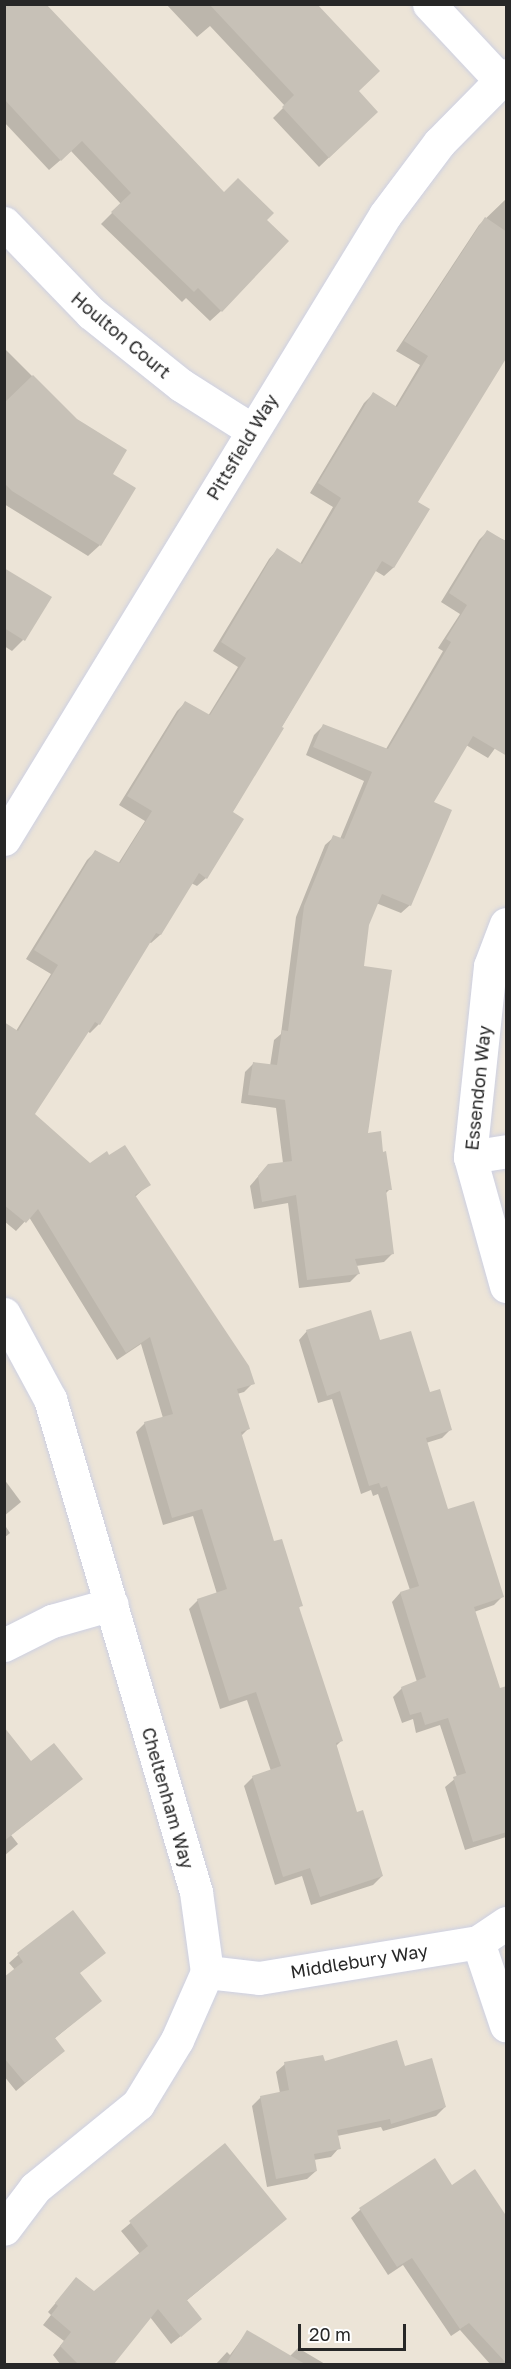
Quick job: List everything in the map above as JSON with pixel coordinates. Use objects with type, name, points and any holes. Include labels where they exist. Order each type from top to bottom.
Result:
[{"type":"street","points":[[429,4],[503,78]]},
{"type":"street","name":"Pittsfield Way","points":[[4,839],[385,215],[439,143],[503,78]]},
{"type":"street","name":"Houlton Court","points":[[4,223],[91,314],[181,385],[252,430]]},
{"type":"street","name":"Essendon Way","points":[[507,924],[490,966],[470,1157],[507,1286]]},
{"type":"street","points":[[470,1157],[507,1151]]},
{"type":"street","name":"Cheltenham Way","points":[[4,1314],[50,1399],[196,1892],[207,1971]]},
{"type":"street","points":[[4,1645],[52,1621],[112,1604]]},
{"type":"street","name":"Middlebury Way","points":[[207,1971],[259,1978],[478,1942],[507,1923]]},
{"type":"street","points":[[478,1942],[507,2025]]},
{"type":"street","points":[[4,2229],[35,2188],[138,2104],[177,2040],[207,1971]]},
{"type":"building","points":[[4,4],[46,4],[224,192],[238,178],[274,213],[267,220],[289,241],[222,312],[198,288],[194,292],[111,212],[131,193],[82,141],[61,161],[4,99]]},
{"type":"building","points":[[209,4],[317,4],[380,71],[359,91],[378,112],[329,158],[282,107],[294,95]]},
{"type":"building","points":[[485,217],[507,232],[507,357],[418,502],[430,509],[394,568],[382,561],[233,812],[244,819],[207,879],[199,873],[161,935],[156,933],[100,1025],[95,1022],[35,1114],[90,1163],[107,1151],[109,1155],[125,1145],[151,1185],[135,1195],[249,1366],[255,1384],[237,1389],[250,1429],[241,1432],[274,1541],[282,1539],[303,1606],[299,1607],[343,1741],[336,1743],[357,1812],[363,1810],[383,1876],[320,1897],[310,1868],[283,1877],[252,1776],[281,1766],[256,1692],[229,1701],[197,1599],[227,1589],[202,1509],[172,1518],[144,1422],[173,1414],[150,1337],[126,1353],[38,1209],[26,1223],[4,1205],[4,1022],[18,1031],[58,965],[34,950],[95,850],[120,863],[152,811],[127,796],[185,701],[210,715],[246,658],[221,642],[277,548],[302,564],[341,498],[318,483],[373,392],[397,407],[428,356],[404,341]]},
{"type":"building","points":[[33,375],[77,419],[127,450],[113,474],[136,488],[101,546],[12,491],[4,483],[4,403]]},
{"type":"building","points":[[487,530],[507,542],[507,756],[473,736],[434,802],[452,810],[411,906],[382,894],[369,925],[364,966],[392,970],[368,1133],[381,1131],[383,1152],[386,1151],[392,1190],[386,1190],[394,1254],[355,1259],[360,1274],[307,1280],[296,1195],[262,1202],[258,1176],[268,1164],[292,1161],[285,1100],[248,1095],[253,1062],[277,1065],[282,1030],[288,1031],[304,906],[333,835],[344,839],[372,772],[313,747],[323,724],[388,749],[451,642],[446,639],[467,605],[449,593]]},
{"type":"building","points":[[4,568],[52,597],[25,641],[4,628]]},
{"type":"building","points":[[371,1310],[380,1340],[411,1331],[430,1392],[440,1389],[452,1430],[426,1438],[448,1509],[474,1501],[504,1597],[474,1607],[500,1688],[507,1686],[507,1832],[473,1842],[453,1777],[466,1773],[448,1718],[425,1725],[421,1712],[410,1715],[401,1687],[426,1677],[400,1592],[419,1586],[387,1486],[381,1488],[379,1483],[369,1486],[340,1391],[327,1396],[306,1330]]},
{"type":"building","points":[[4,1727],[31,1761],[54,1743],[83,1779],[4,1841]]},
{"type":"building","points":[[73,1910],[106,1953],[80,1973],[102,2001],[55,2038],[65,2051],[25,2083],[4,2058],[4,1977],[23,1962],[17,1953]]},
{"type":"building","points":[[397,2040],[405,2066],[432,2058],[446,2107],[391,2124],[390,2119],[337,2130],[341,2149],[314,2154],[317,2171],[276,2179],[260,2096],[289,2090],[284,2062],[323,2055],[325,2061]]},
{"type":"building","points":[[225,2143],[287,2219],[187,2300],[202,2319],[181,2337],[158,2309],[114,2364],[78,2364],[60,2346],[71,2332],[51,2315],[58,2306],[55,2303],[76,2277],[94,2291],[148,2246],[129,2221]]},
{"type":"building","points":[[435,2158],[452,2185],[475,2169],[507,2217],[507,2364],[469,2323],[460,2329],[412,2258],[397,2267],[359,2208]]},
{"type":"building","points":[[247,2330],[305,2364],[226,2364]]}]
